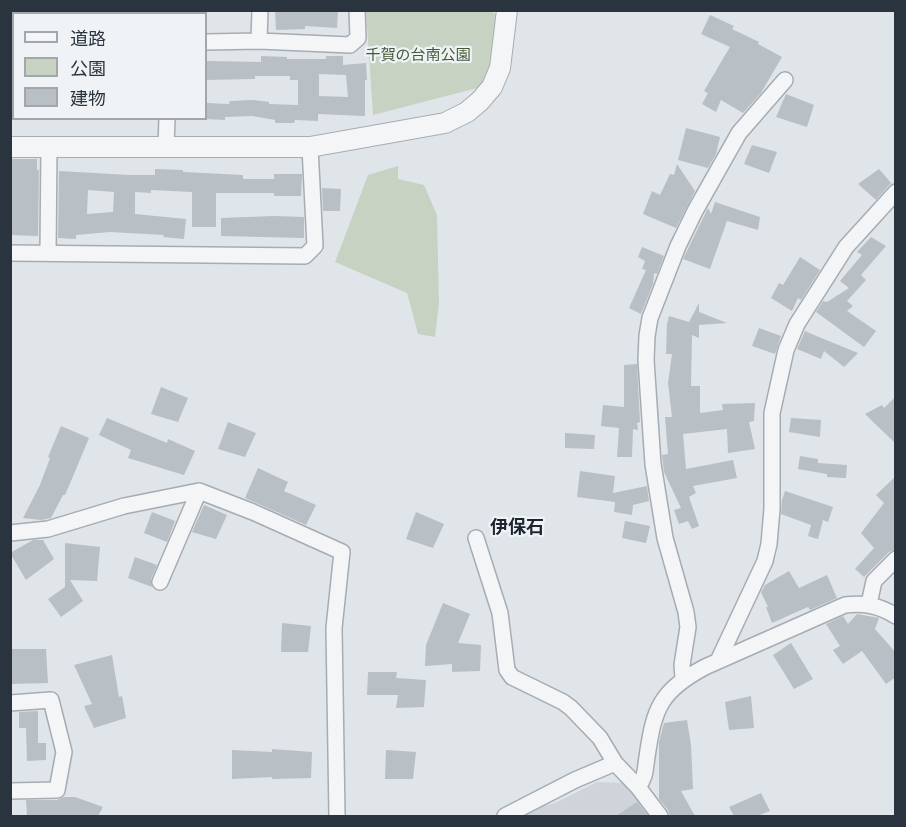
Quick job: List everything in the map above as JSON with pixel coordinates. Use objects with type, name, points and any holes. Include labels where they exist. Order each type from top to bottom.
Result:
[{"type":"street","points":[[259,41],[260,10]]},
{"type":"street","points":[[207,42],[259,41],[350,45],[358,38],[357,10]]},
{"type":"street","points":[[10,147],[310,147],[445,123],[467,112],[492,87],[500,68],[507,10]]},
{"type":"street","points":[[683,678],[682,665],[688,627],[686,612],[665,538],[652,464],[646,360],[650,318],[695,211],[739,133],[785,80]]},
{"type":"street","points":[[166,148],[167,120]]},
{"type":"street","points":[[48,253],[49,147]]},
{"type":"street","points":[[12,257],[48,253],[305,256],[315,246],[310,147]]},
{"type":"street","points":[[718,661],[765,561],[770,544],[771,412],[786,350],[797,324],[846,247],[896,192]]},
{"type":"street","points":[[10,533],[48,529],[124,506],[199,491],[253,512],[342,552],[334,628],[337,816]]},
{"type":"street","points":[[160,582],[199,491]]},
{"type":"street","points":[[476,538],[500,613],[507,670],[512,676],[564,702],[600,738],[615,763],[638,787],[660,816]]},
{"type":"street","points":[[868,604],[874,581],[896,559]]},
{"type":"street","points":[[638,787],[645,778],[652,723],[659,704],[683,678],[845,605],[868,604],[882,608],[896,616]]},
{"type":"street","points":[[10,703],[51,700],[64,752],[57,790],[10,791]]},
{"type":"street","points":[[505,816],[575,780],[615,763]]},
{"type":"shaded area","points":[[597,782],[626,783],[651,816],[521,816],[536,808],[555,803]]},
{"type":"green space","name":"千賀の台南公園","points":[[488,10],[498,15],[493,69],[481,87],[373,115],[366,11]]},
{"type":"green space","points":[[398,166],[398,179],[424,185],[437,215],[439,303],[435,337],[418,334],[407,293],[335,262],[368,175]]},
{"type":"building","points":[[275,10],[338,10],[337,28],[305,26],[305,29],[276,30]]},
{"type":"building","points":[[710,15],[734,26],[732,29],[759,42],[758,44],[782,57],[761,93],[743,113],[721,100],[716,112],[702,104],[708,93],[704,91],[730,47],[701,34]]},
{"type":"building","points":[[261,56],[326,59],[326,56],[343,56],[343,65],[366,63],[365,116],[318,114],[318,121],[295,120],[294,123],[275,123],[275,120],[252,116],[225,117],[225,120],[207,119],[207,103],[229,104],[230,101],[253,100],[269,102],[269,104],[298,105],[298,80],[290,80],[290,76],[207,80],[207,61],[261,62]],"holes":[[[319,74],[346,75],[348,97],[319,96]]]},
{"type":"building","points":[[786,94],[814,105],[807,127],[776,117]]},
{"type":"building","points":[[686,128],[720,137],[716,154],[708,168],[678,160]]},
{"type":"building","points":[[752,145],[777,152],[769,173],[744,164]]},
{"type":"building","points":[[10,159],[37,159],[37,170],[39,170],[38,236],[10,235]]},
{"type":"building","points":[[677,164],[695,191],[676,228],[643,214],[652,191],[660,195],[670,174],[674,175]]},
{"type":"building","points":[[155,169],[243,175],[243,179],[274,179],[274,174],[302,174],[301,196],[274,196],[274,193],[216,193],[216,227],[192,227],[192,192],[151,190],[151,193],[135,192],[135,214],[186,219],[184,239],[163,237],[164,235],[110,232],[76,235],[76,239],[58,238],[59,171],[155,175]],"holes":[[[88,190],[114,192],[113,212],[87,214]]]},
{"type":"building","points":[[879,169],[891,183],[876,200],[858,184]]},
{"type":"building","points":[[322,188],[341,189],[340,211],[323,211]]},
{"type":"building","points":[[715,202],[760,217],[758,230],[727,221],[710,269],[683,259],[708,208],[711,214]]},
{"type":"building","points":[[304,217],[304,238],[221,236],[221,218]]},
{"type":"building","points":[[871,237],[886,246],[861,275],[866,280],[847,301],[853,306],[847,311],[876,331],[864,347],[816,312],[823,301],[827,302],[849,288],[840,281],[862,255],[857,252]]},
{"type":"building","points":[[642,247],[664,256],[657,274],[654,273],[653,284],[641,314],[629,308],[646,270],[642,269],[645,261],[638,257]]},
{"type":"building","points":[[800,257],[820,270],[801,300],[798,298],[792,311],[771,298],[779,283],[783,285]]},
{"type":"building","points":[[699,303],[699,312],[727,323],[699,325],[699,338],[692,335],[691,386],[700,386],[700,413],[723,410],[722,404],[755,403],[754,421],[749,422],[755,449],[728,453],[727,429],[683,434],[686,469],[733,460],[737,478],[693,486],[696,493],[689,497],[699,526],[692,529],[688,521],[679,524],[674,510],[681,508],[664,472],[662,455],[668,454],[665,417],[672,417],[668,383],[672,354],[666,354],[667,324],[669,316],[689,322]]},
{"type":"building","points":[[759,328],[781,336],[775,354],[752,346]]},
{"type":"building","points":[[805,331],[858,353],[844,367],[824,351],[821,359],[797,349]]},
{"type":"building","points":[[637,364],[640,422],[637,423],[638,430],[633,429],[632,457],[617,457],[619,428],[601,426],[603,405],[624,407],[624,365]]},
{"type":"building","points":[[161,387],[188,398],[178,422],[151,414]]},
{"type":"building","points":[[896,396],[896,444],[865,414],[882,405],[884,408]]},
{"type":"building","points":[[107,418],[167,443],[168,439],[195,451],[184,475],[128,458],[131,450],[99,435]]},
{"type":"building","points":[[791,418],[821,420],[820,437],[789,432]]},
{"type":"building","points":[[228,422],[256,433],[245,457],[218,449]]},
{"type":"building","points":[[61,426],[89,438],[65,495],[51,518],[41,520],[23,518],[40,485],[50,458],[48,457]]},
{"type":"building","points":[[565,433],[595,435],[594,449],[565,448]]},
{"type":"building","points":[[800,456],[818,459],[818,463],[847,465],[846,478],[827,477],[827,474],[798,469]]},
{"type":"building","points":[[258,468],[288,482],[284,491],[316,505],[306,525],[245,498]]},
{"type":"building","points":[[580,471],[615,476],[613,493],[647,486],[649,501],[633,505],[632,515],[614,512],[615,502],[577,497]]},
{"type":"building","points":[[896,476],[896,550],[889,552],[864,577],[855,569],[874,548],[861,533],[884,503],[876,495]]},
{"type":"building","points":[[785,491],[833,507],[828,522],[823,520],[818,539],[808,536],[811,525],[781,514]]},
{"type":"building","points":[[204,505],[227,515],[216,539],[192,532]]},
{"type":"building","points":[[152,512],[175,521],[167,542],[144,533]]},
{"type":"building","points":[[416,512],[444,524],[433,548],[406,539]]},
{"type":"building","points":[[625,521],[650,526],[646,543],[622,538]]},
{"type":"building","points":[[33,540],[43,540],[54,559],[26,580],[10,553]]},
{"type":"building","points":[[65,543],[100,547],[97,581],[70,580],[83,601],[61,617],[48,599],[65,587]]},
{"type":"building","points":[[135,557],[157,565],[151,579],[152,587],[128,578]]},
{"type":"building","points":[[789,571],[799,588],[827,575],[837,598],[810,610],[808,607],[772,623],[761,592],[765,585]]},
{"type":"building","points":[[443,603],[470,614],[458,643],[481,645],[480,671],[452,672],[452,664],[425,666],[426,645]]},
{"type":"building","points":[[857,614],[879,618],[875,629],[896,653],[896,677],[886,684],[862,651],[843,664],[833,650],[840,646],[826,624],[843,616],[848,624]]},
{"type":"building","points":[[282,623],[311,626],[308,652],[281,652]]},
{"type":"building","points":[[791,643],[813,679],[794,689],[773,655]]},
{"type":"building","points":[[10,649],[46,649],[48,683],[10,684]]},
{"type":"building","points":[[112,655],[119,697],[122,696],[126,718],[94,728],[84,706],[92,704],[74,665]]},
{"type":"building","points":[[368,672],[397,672],[396,678],[426,680],[424,707],[396,708],[398,695],[367,695]]},
{"type":"building","points":[[751,696],[754,728],[729,730],[725,702]]},
{"type":"building","points":[[38,711],[38,743],[46,743],[46,760],[27,761],[26,728],[19,728],[19,712]]},
{"type":"building","points":[[687,720],[691,745],[693,789],[681,791],[695,816],[670,816],[659,799],[659,742],[664,723]]},
{"type":"building","points":[[272,749],[312,752],[311,778],[232,779],[232,750],[272,752]]},
{"type":"building","points":[[386,750],[416,752],[413,779],[385,779]]},
{"type":"building","points":[[761,793],[770,811],[757,816],[734,816],[729,807]]},
{"type":"building","points":[[63,797],[75,797],[103,807],[98,816],[27,816],[26,800],[57,800]]},
{"type":"building","points":[[637,802],[648,816],[616,816]]},
{"type":"district","name":"伊保石","points":[[517,528]]}]
